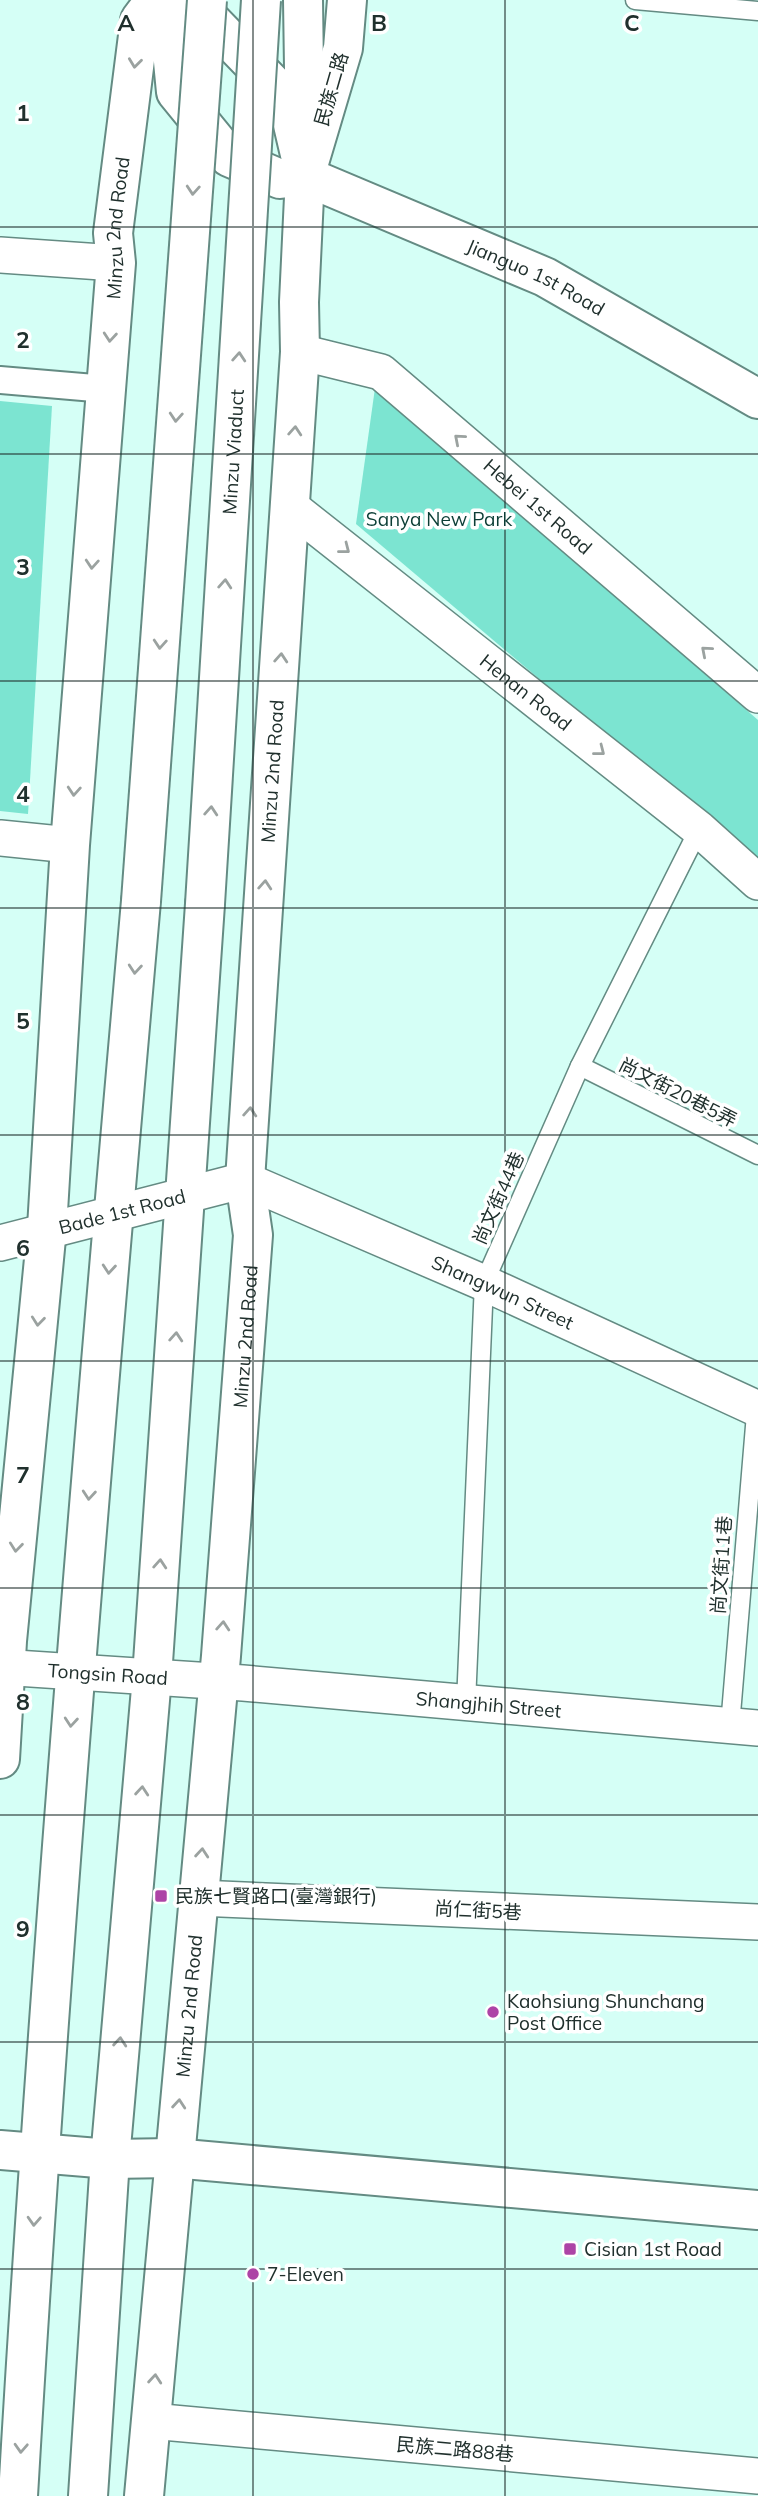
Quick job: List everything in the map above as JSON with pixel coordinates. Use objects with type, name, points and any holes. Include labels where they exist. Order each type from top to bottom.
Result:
[{"type":"main road","name":"Minzu 2nd Road","points":[[0,1759],[3,1667],[47,1228],[70,845],[116,263],[113,233],[140,20],[155,0]]},
{"type":"main road","name":"Jianguo 1st Road","points":[[167,0],[176,92],[229,157],[280,179],[305,176],[545,277],[758,399]]},
{"type":"main road","points":[[191,0],[287,99],[305,176]]},
{"type":"main road","points":[[18,2496],[38,2152],[75,1672],[141,901],[206,0]]},
{"type":"main road","name":"Minzu Viaduct","points":[[184,1194],[205,904],[261,0]]},
{"type":"main road","points":[[303,0],[305,176]]},
{"type":"main road","name":"民族二路","points":[[305,176],[343,47],[347,0]]},
{"type":"main road","name":"Minzu 2nd Road","points":[[144,2496],[218,1681],[253,1235],[245,1180],[291,507],[300,352],[299,302],[305,176]]},
{"type":"main road","points":[[88,2496],[110,2159],[152,1677],[184,1194]]},
{"type":"main road","points":[[0,2150],[110,2159],[173,2158],[758,2210]]},
{"type":"street","points":[[0,255],[116,263]]},
{"type":"street","name":"Hebei 1st Road","points":[[300,352],[381,372],[758,695]]},
{"type":"street","points":[[0,380],[106,389]]},
{"type":"street","name":"Henan Road","points":[[291,507],[699,829],[758,882]]},
{"type":"street","points":[[0,838],[70,845]]},
{"type":"street","name":"Bade 1st Road","points":[[0,1243],[113,1211],[245,1180]]},
{"type":"street","name":"Shangwun Street","points":[[245,1180],[757,1405]]},
{"type":"street","name":"Tongsin Road","points":[[3,1667],[218,1681]]},
{"type":"street","name":"Shangjhih Street","points":[[218,1681],[744,1727]]},
{"type":"street","name":"尚仁街5巷","points":[[198,1898],[758,1922]]},
{"type":"street","name":"民族二路88巷","points":[[151,2421],[758,2476]]},
{"type":"lane","points":[[644,0],[758,11]]},
{"type":"lane","name":"尚文街44巷","points":[[466,1703],[484,1283],[580,1066],[699,829]]},
{"type":"lane","name":"尚文街20巷5弄","points":[[580,1066],[758,1156]]},
{"type":"lane","name":"尚文街11巷","points":[[744,1727],[757,1405]]},
{"type":"green space","name":"Sanya New Park","points":[[375,388],[758,720],[758,864],[356,524]]},
{"type":"green space","points":[[0,401],[52,406],[28,814],[0,811]]},
{"type":"place","name":"民族七賢路口(臺灣銀行)","points":[[161,1896]]},
{"type":"place","name":"Kaohsiung Shunchang Post Office","points":[[493,2012]]},
{"type":"place","name":"Cisian 1st Road","points":[[570,2249]]},
{"type":"place","name":"7-Eleven","points":[[253,2274]]}]
